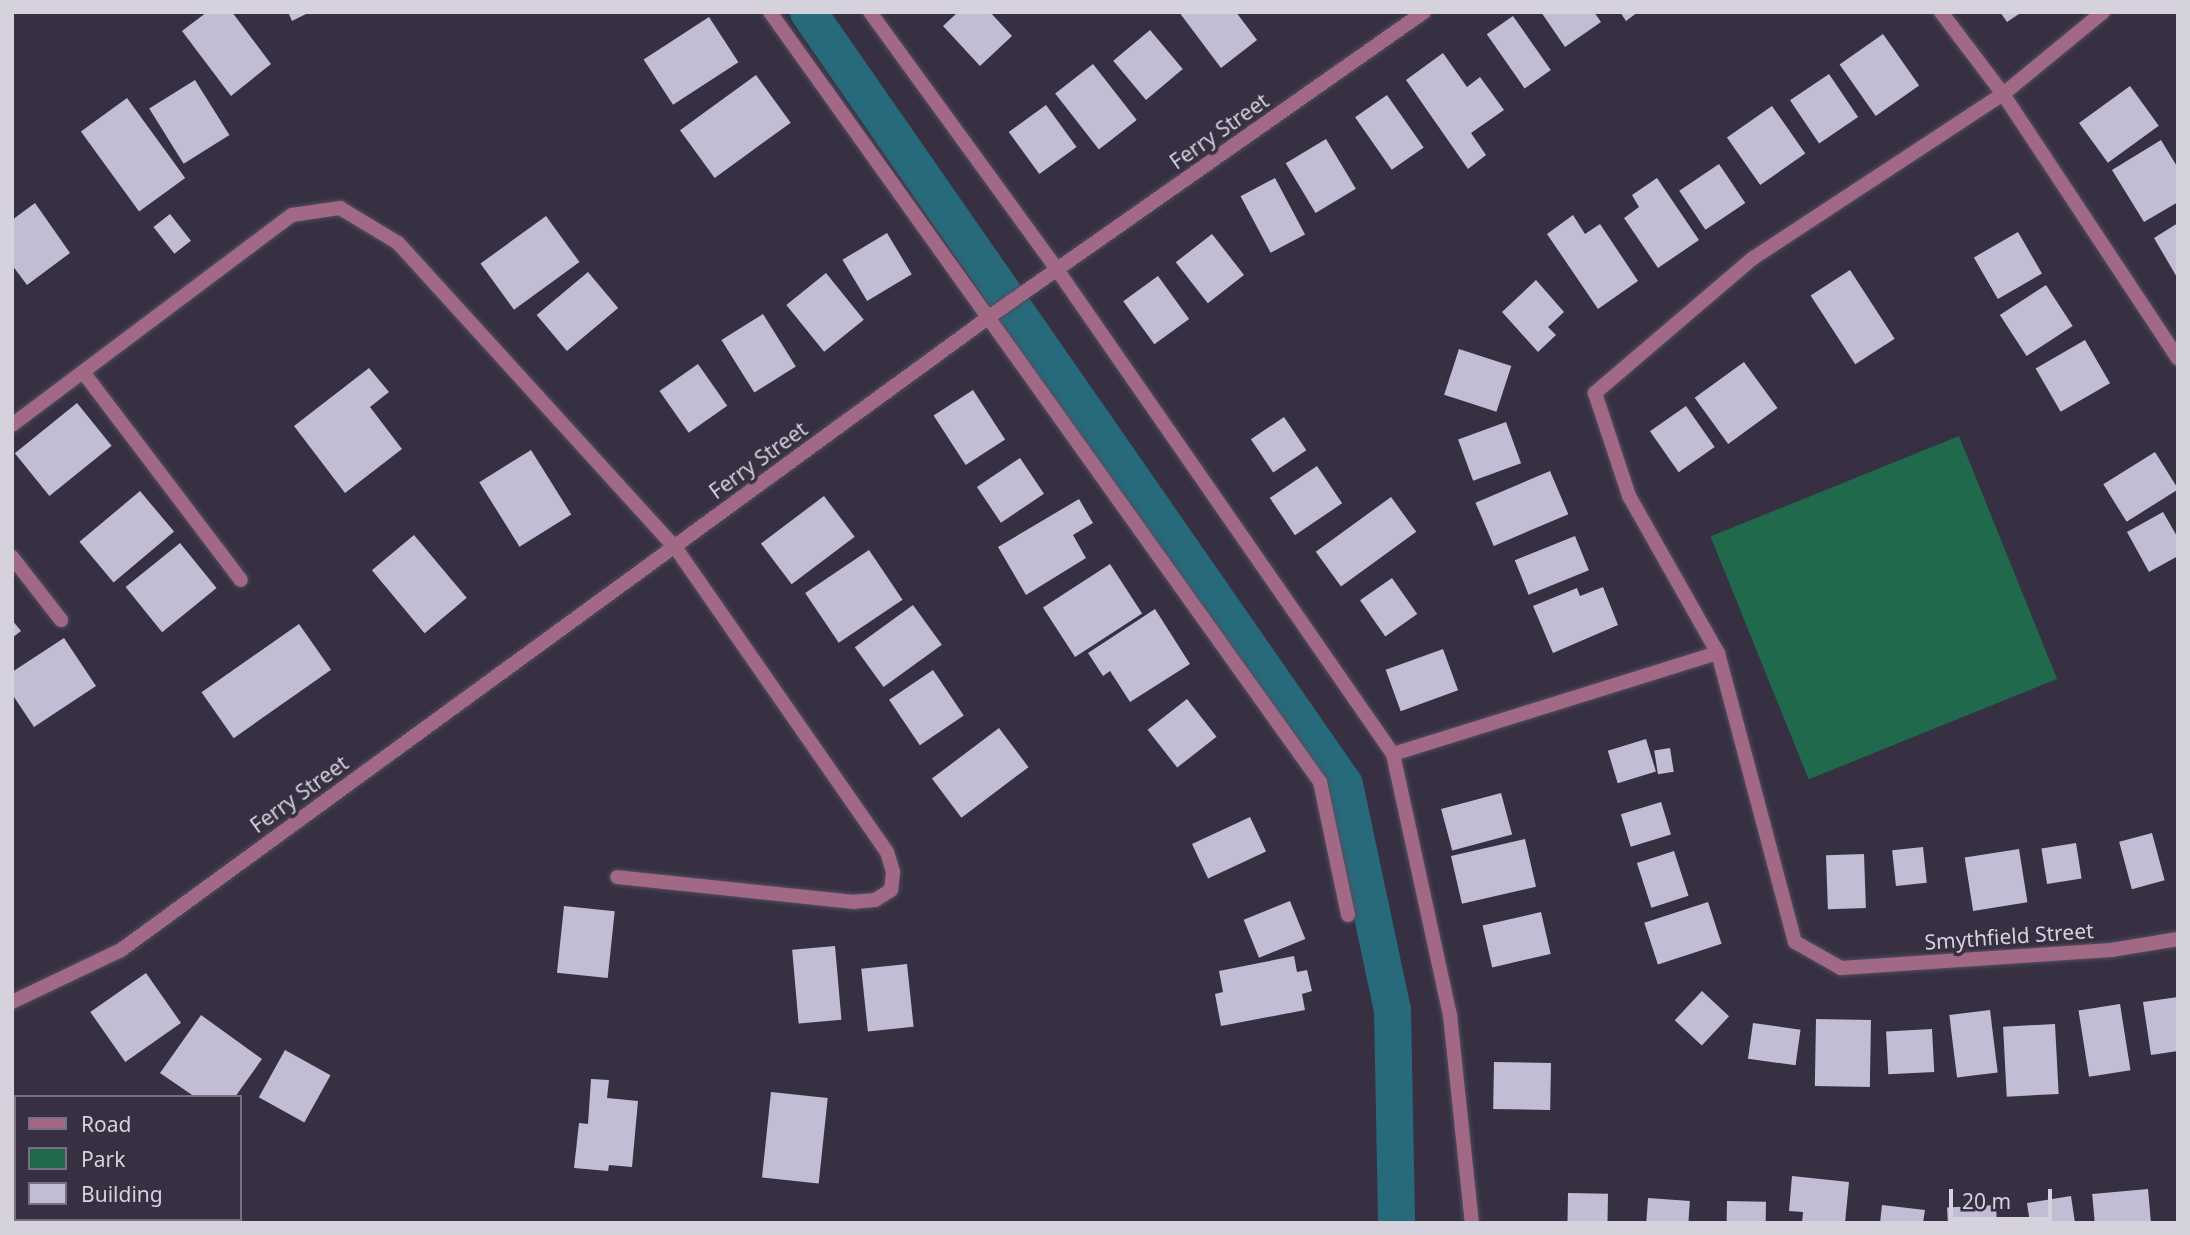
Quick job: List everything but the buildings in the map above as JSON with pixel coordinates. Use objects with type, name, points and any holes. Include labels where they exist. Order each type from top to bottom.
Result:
[{"type":"street","points":[[770,12],[1320,782],[1348,915]]},
{"type":"street","points":[[870,12],[1058,271],[1393,754],[1450,1015],[1472,1223]]},
{"type":"street","name":"Ferry Street","points":[[12,1002],[121,950],[989,317],[1424,12]]},
{"type":"street","points":[[1941,12],[2003,94],[2178,358]]},
{"type":"street","points":[[1393,754],[1718,653],[1629,496],[1595,393],[1754,258],[2003,94],[2103,12]]},
{"type":"street","points":[[12,425],[292,215],[340,208],[397,243],[675,547],[887,852],[893,873],[891,890],[875,900],[854,902],[617,877]]},
{"type":"street","points":[[83,372],[241,580]]},
{"type":"street","points":[[12,556],[61,620]]},
{"type":"street","name":"Smythfield Street","points":[[1718,653],[1795,942],[1841,968],[2111,950],[2178,939]]},
{"type":"green space","points":[[1959,436],[2057,679],[1809,779],[1711,536]]},
{"type":"waterway","points":[[808,12],[1344,784],[1392,1009],[1396,1223]]}]
